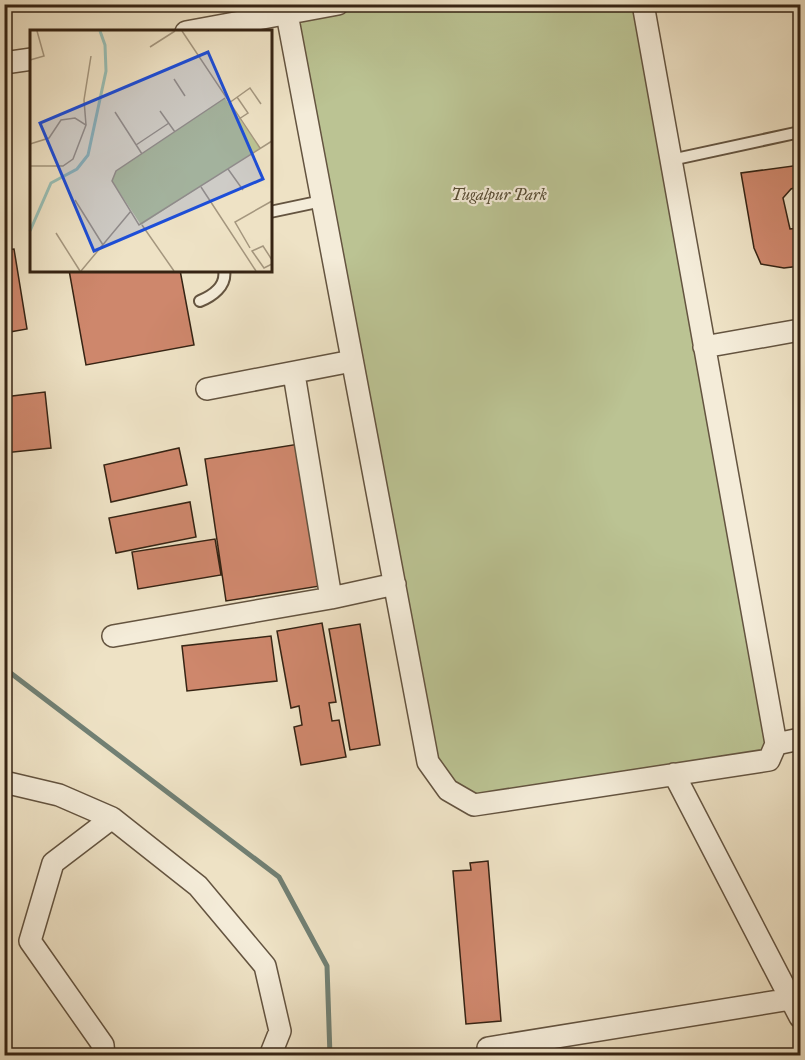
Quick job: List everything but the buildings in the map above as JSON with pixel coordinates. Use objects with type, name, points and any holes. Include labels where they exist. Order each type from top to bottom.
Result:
[{"type":"street","points":[[287,14],[428,762],[448,790],[474,804],[769,760],[776,744],[643,4]]},
{"type":"street","points":[[197,30],[327,6]]},
{"type":"street","points":[[4,63],[30,59]]},
{"type":"street","points":[[704,347],[801,330]]},
{"type":"street","points":[[207,389],[352,362]]},
{"type":"street","points":[[294,374],[331,598]]},
{"type":"street","points":[[114,636],[331,598],[395,584]]},
{"type":"street","points":[[776,744],[801,739]]},
{"type":"street","points":[[488,1048],[796,1008],[674,774]]},
{"type":"street","points":[[4,782],[59,795],[112,818],[198,886],[265,966],[280,1031],[270,1056]]},
{"type":"street","points":[[104,1056],[103,1045],[30,940],[53,863],[112,818]]},
{"type":"lane","points":[[671,160],[801,132]]},
{"type":"lane","points":[[272,212],[322,201]]},
{"type":"lane","points":[[200,301],[212,296],[220,287],[224,272]]},
{"type":"green space","name":"Tugalpur Park","points":[[338,4],[643,5],[775,753],[474,805],[428,762],[287,14]]},
{"type":"waterway","points":[[4,668],[279,877],[327,966],[330,1056]]}]
